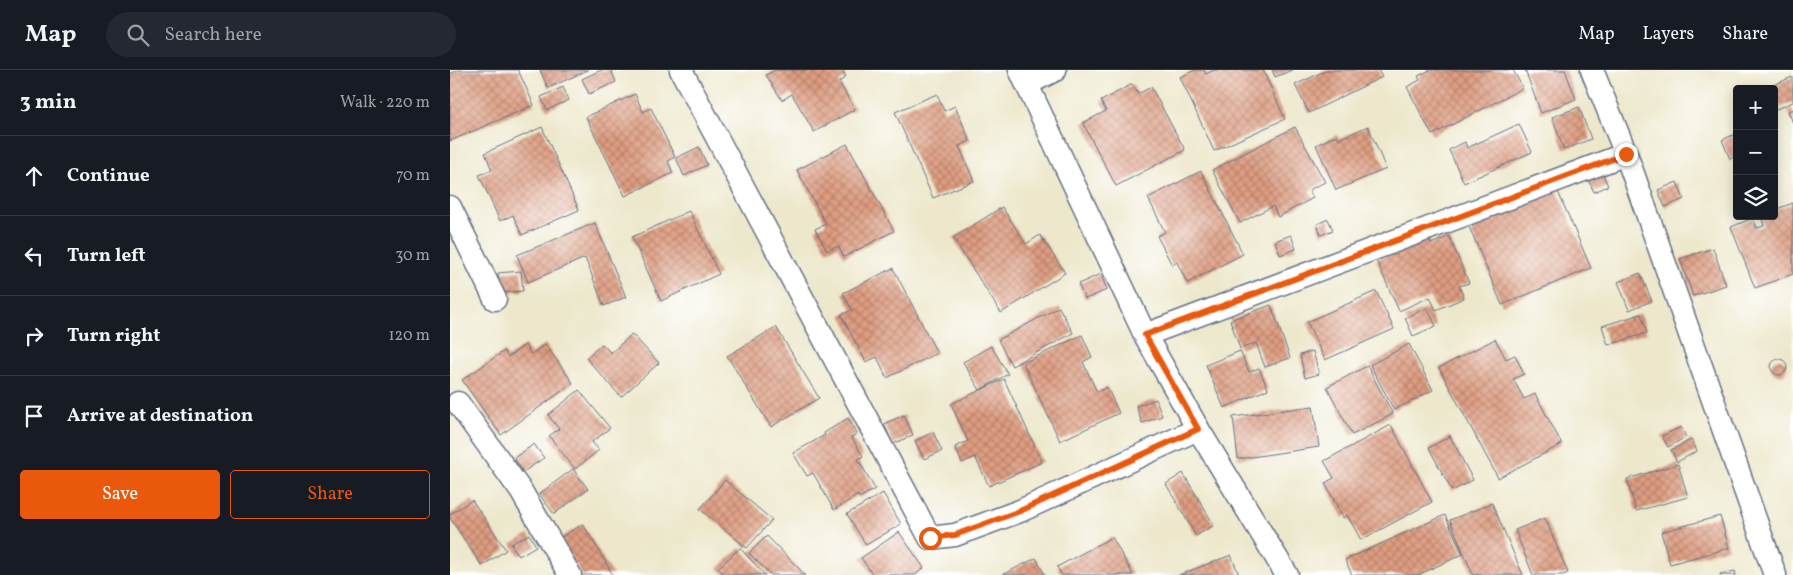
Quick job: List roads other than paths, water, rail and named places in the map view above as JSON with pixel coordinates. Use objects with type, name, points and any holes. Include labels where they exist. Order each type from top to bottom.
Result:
[{"type":"street","points":[[681,70],[930,538],[955,535],[1020,511],[1198,429]]},
{"type":"street","points":[[1055,70],[1023,77],[1145,335],[1198,429],[1287,575]]},
{"type":"street","points":[[1592,70],[1626,154],[1775,575]]},
{"type":"street","points":[[1145,335],[1626,154]]},
{"type":"street","points":[[450,207],[495,299]]},
{"type":"street","points":[[458,403],[521,492],[570,575]]}]
